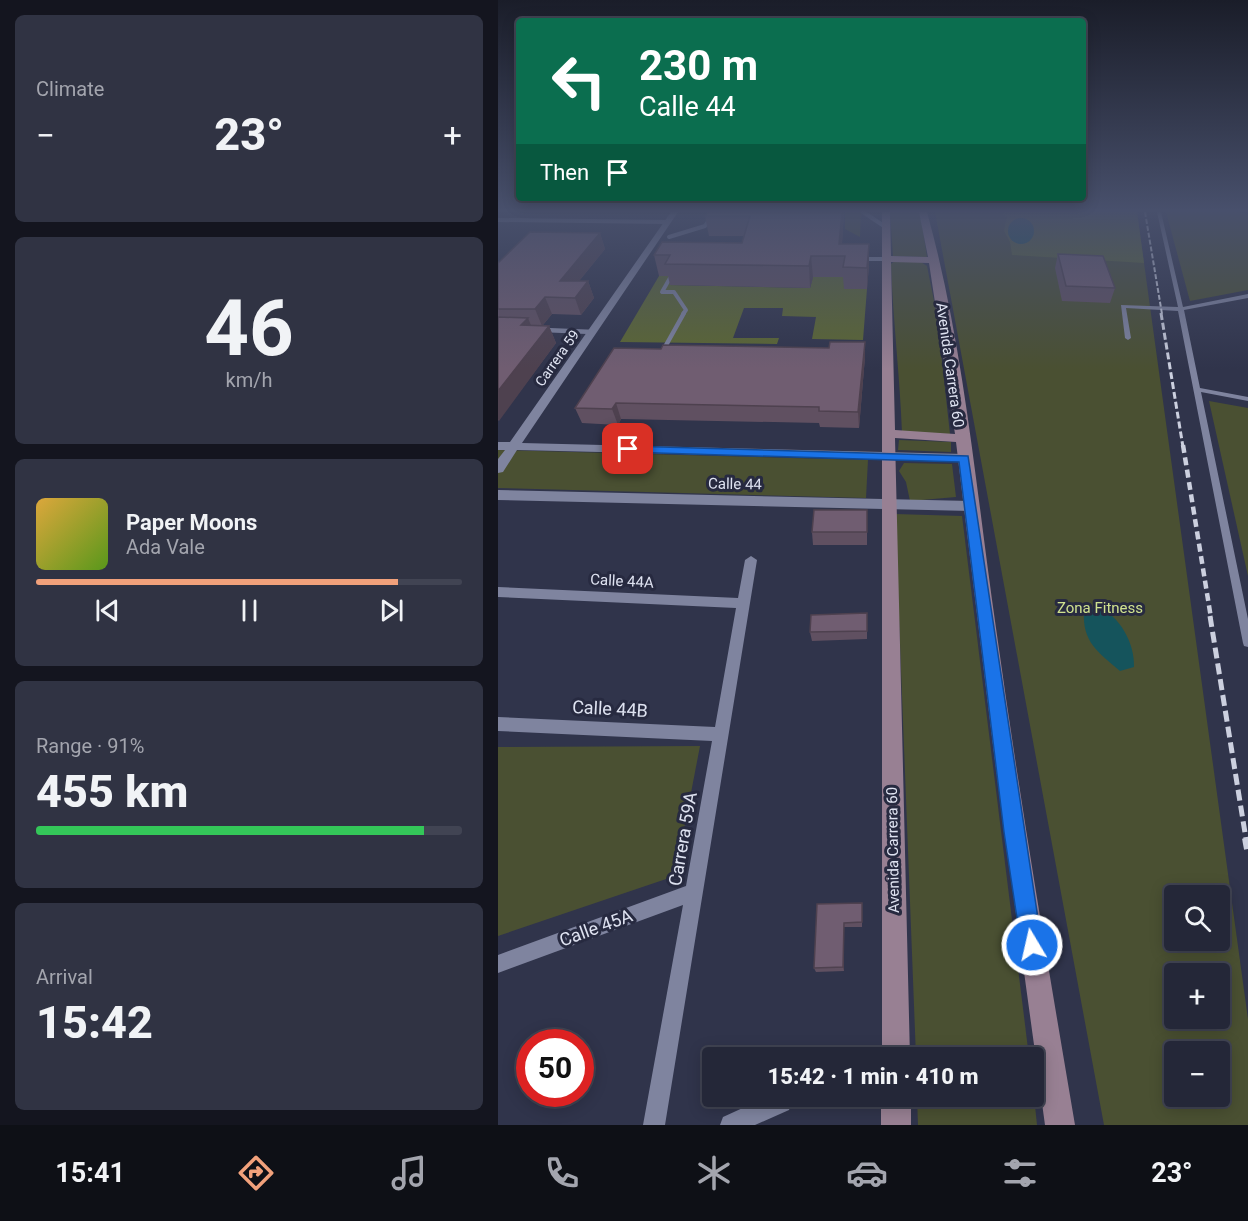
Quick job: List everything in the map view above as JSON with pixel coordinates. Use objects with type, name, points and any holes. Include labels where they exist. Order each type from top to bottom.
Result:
[{"type":"main road","name":"Avenida Carrera 60","points":[[887,264],[896,1047]]},
{"type":"main road","name":"Avenida Carrera 60","points":[[936,264],[971,506],[1014,832],[1060,1125]]},
{"type":"main road","points":[[889,434],[961,438]]},
{"type":"main road","points":[[896,1107],[897,1125]]},
{"type":"street","name":"Carrera 59","points":[[498,469],[640,264]]},
{"type":"street","points":[[1171,264],[1248,643]]},
{"type":"street","points":[[1128,338],[1123,306],[1181,309],[1248,296]]},
{"type":"street","points":[[1197,389],[1248,399]]},
{"type":"street","points":[[498,446],[964,458]]},
{"type":"street","name":"Calle 44","points":[[498,495],[971,506]]},
{"type":"street","name":"Carrera 59A","points":[[654,1125],[751,560]]},
{"type":"street","name":"Calle 44A","points":[[498,592],[744,603]]},
{"type":"street","name":"Calle 44B","points":[[498,724],[721,734]]},
{"type":"street","name":"Calle 45A","points":[[498,964],[694,892]]},
{"type":"street","points":[[731,1125],[770,1107]]},
{"type":"lane","points":[[665,347],[686,310],[674,292],[662,292],[670,278]]},
{"type":"lane","points":[[534,330],[593,332]]},
{"type":"green space","points":[[891,264],[927,266],[937,316],[950,434],[902,433]]},
{"type":"green space","name":"Zona Fitness","points":[[945,264],[1144,264],[1230,885],[1164,885],[1164,951],[1230,951],[1230,888],[1248,1019],[1248,1125],[1104,1125]]},
{"type":"green space","points":[[1180,264],[1248,264],[1248,290],[1190,301]]},
{"type":"green space","points":[[1209,401],[1248,408],[1248,576]]},
{"type":"green space","points":[[899,440],[951,442],[951,452],[898,450]]},
{"type":"green space","points":[[498,450],[868,460],[866,498],[498,488]]},
{"type":"green space","points":[[904,463],[952,464],[956,497],[910,501],[906,482],[899,471]]},
{"type":"green space","points":[[895,514],[962,516],[1028,1047],[916,1047]]},
{"type":"green space","points":[[700,746],[675,876],[498,936],[498,747]]},
{"type":"green space","points":[[917,1107],[1035,1107],[1037,1125],[918,1125]]},
{"type":"shaded area","points":[[659,276],[674,276],[670,285],[810,288],[813,277],[845,277],[844,289],[867,289],[863,340],[812,339],[816,317],[782,316],[783,308],[744,308],[733,338],[779,338],[777,344],[620,342]]},
{"type":"shaded area","points":[[1097,607],[1113,617],[1124,631],[1132,649],[1134,667],[1120,671],[1093,646],[1086,631],[1084,611]]},
{"type":"building","points":[[498,264],[574,264],[560,281],[588,281],[575,298],[545,297],[535,309],[498,309]]},
{"type":"building","points":[[701,264],[809,264],[809,266]]},
{"type":"building","points":[[843,264],[867,264],[867,268],[843,267]]},
{"type":"building","points":[[1061,264],[1106,264],[1115,288],[1066,286]]},
{"type":"building","points":[[498,317],[528,318],[521,325],[549,326],[498,391]]},
{"type":"building","points":[[830,342],[865,342],[858,412],[819,411],[819,407],[616,403],[612,409],[575,408],[614,348],[661,349],[663,345],[829,348]]},
{"type":"building","points":[[814,510],[867,510],[867,532],[812,532]]},
{"type":"building","points":[[867,613],[867,631],[810,632],[811,615]]},
{"type":"building","points":[[862,903],[862,922],[844,923],[843,967],[814,968],[817,904]]},
{"type":"railway","points":[[1154,264],[1162,314]]},
{"type":"railway","points":[[1161,313],[1183,447]]},
{"type":"railway","points":[[1183,445],[1211,618]]},
{"type":"railway","points":[[1210,616],[1246,839]]},
{"type":"railway","points":[[1246,838],[1248,849]]},
{"type":"route","points":[[628,449],[964,458],[1014,832],[1032,945]]}]
